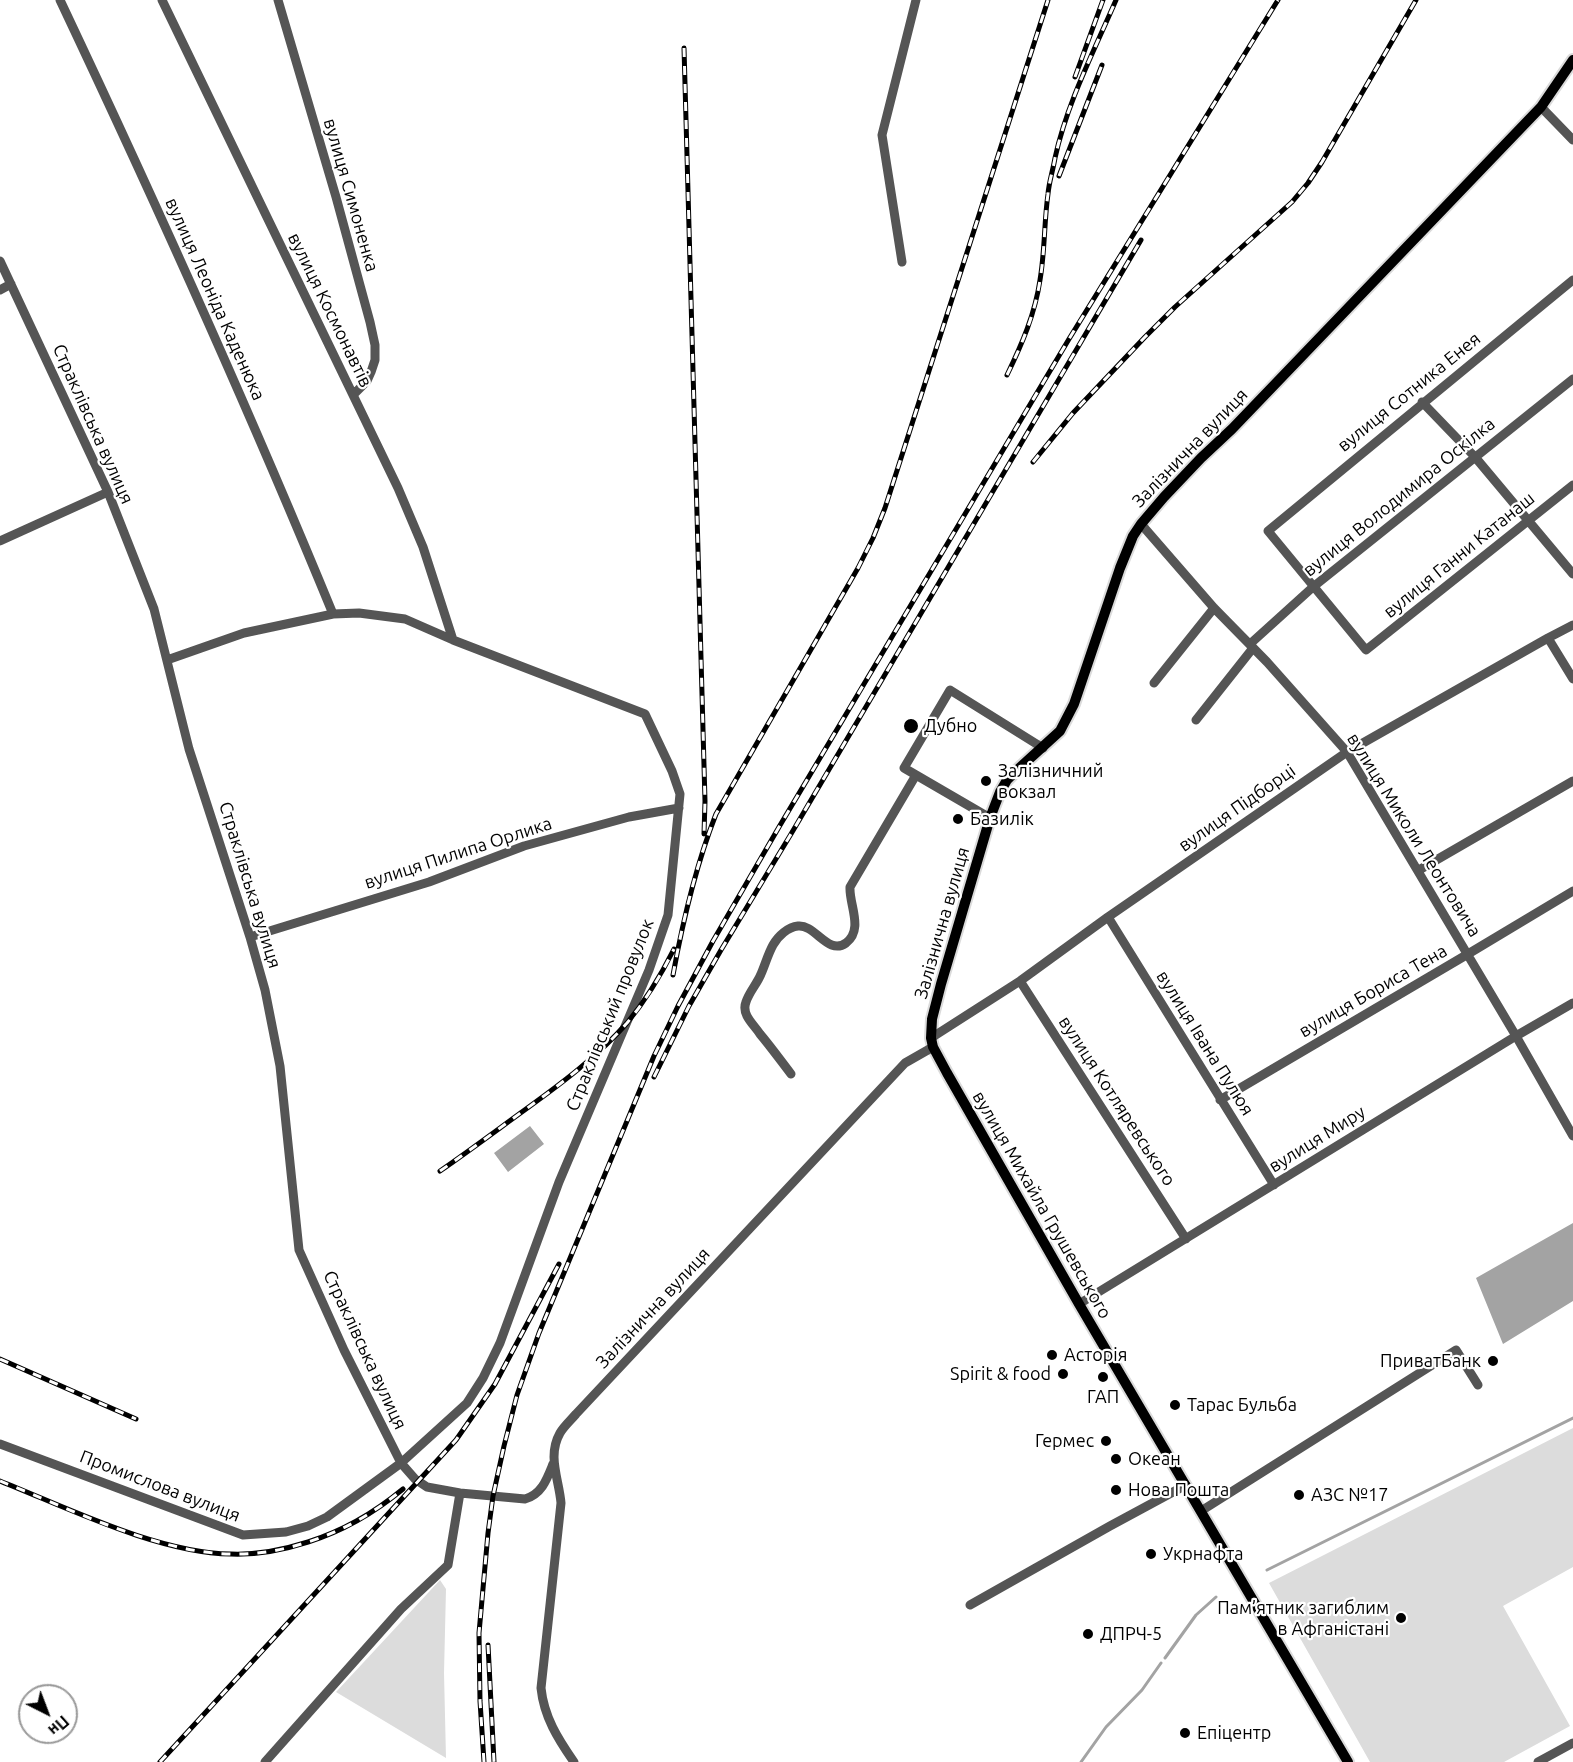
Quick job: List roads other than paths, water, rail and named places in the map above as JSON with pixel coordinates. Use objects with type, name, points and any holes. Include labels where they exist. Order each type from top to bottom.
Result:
[{"type":"main road","name":"Залізнична вулиця","points":[[932,1042],[932,1019],[937,998],[990,818],[1000,792],[1007,780],[1022,764],[1060,731],[1074,704],[1123,559],[1133,536],[1194,465],[1232,429],[1541,107],[1573,60]]},
{"type":"main road","name":"вулиця Михайла Грушевського","points":[[932,1042],[1079,1305],[1348,1762]]},
{"type":"street","name":"вулиця Леоніда Каденюка","points":[[60,0],[221,351],[333,615]]},
{"type":"street","name":"вулиця Космонавтів","points":[[162,0],[398,488],[423,548],[453,639]]},
{"type":"street","name":"вулиця Симоненка","points":[[278,0],[336,196],[375,345],[375,360],[371,372],[367,381],[353,395]]},
{"type":"street","points":[[902,262],[882,135],[916,0]]},
{"type":"street","points":[[1541,107],[1573,140]]},
{"type":"street","name":"Страклівська вулиця","points":[[0,261],[108,492],[154,609],[189,749],[265,990],[280,1066],[299,1250],[344,1350],[400,1463],[415,1479],[427,1487],[460,1493],[528,1498],[540,1491],[553,1464]]},
{"type":"street","name":"вулиця Сотника Енея","points":[[1313,587],[1268,531],[1573,279]]},
{"type":"street","points":[[0,290],[11,284]]},
{"type":"street","name":"вулиця Володимира Оскілка","points":[[1196,720],[1252,646],[1313,587],[1573,379]]},
{"type":"street","points":[[1422,402],[1475,457],[1573,574]]},
{"type":"street","name":"вулиця Ганни Катанаш","points":[[1313,587],[1366,650],[1573,485]]},
{"type":"street","points":[[0,541],[108,492]]},
{"type":"street","name":"вулиця Миколи Леонтовича","points":[[1141,524],[1214,608],[1252,646],[1347,752],[1419,870],[1573,1137]]},
{"type":"street","points":[[1154,683],[1214,608]]},
{"type":"street","name":"Страклівський провулок","points":[[167,660],[244,633],[333,615],[359,613],[405,619],[645,714],[672,771],[680,794],[668,915],[649,970],[559,1182],[500,1343],[487,1371],[467,1403],[400,1463]]},
{"type":"street","name":"вулиця Підборці","points":[[932,1042],[1347,752],[1573,625]]},
{"type":"street","points":[[1548,638],[1573,679]]},
{"type":"street","points":[[990,818],[904,768],[950,690],[1043,748]]},
{"type":"street","points":[[791,1074],[748,1019],[746,1002],[760,977],[773,945],[788,929],[805,926],[825,942],[836,946],[848,941],[856,921],[850,887],[916,775]]},
{"type":"street","points":[[1419,870],[1573,781]]},
{"type":"street","name":"вулиця Пилипа Орлика","points":[[250,937],[429,882],[524,846],[629,817],[679,808]]},
{"type":"street","name":"вулиця Бориса Тена","points":[[1220,1100],[1573,891]]},
{"type":"street","name":"вулиця Івана Пулюя","points":[[1108,917],[1274,1185]]},
{"type":"street","name":"вулиця Котляревського","points":[[1020,981],[1186,1239]]},
{"type":"street","name":"вулиця Миру","points":[[1079,1305],[1573,1003]]},
{"type":"street","name":"Залізнична вулиця","points":[[553,1464],[560,1433],[576,1414],[905,1063],[932,1042]]},
{"type":"street","points":[[1201,1511],[1456,1350],[1478,1385]]},
{"type":"street","name":"Промислова вулиця","points":[[0,1444],[243,1535],[286,1532],[308,1526],[327,1516],[400,1463]]},
{"type":"street","points":[[553,1464],[561,1503],[548,1618],[542,1700],[553,1730],[574,1762]]},
{"type":"street","points":[[970,1605],[1186,1485]]},
{"type":"street","points":[[265,1762],[401,1609],[448,1564],[460,1493]]},
{"type":"street","points":[[1538,1762],[1573,1743]]},
{"type":"waterway","points":[[1267,1570],[1573,1418]]},
{"type":"waterway","points":[[1165,1658],[1196,1615],[1216,1597]]},
{"type":"waterway","points":[[1081,1762],[1106,1727],[1142,1690],[1161,1663]]},
{"type":"railway","points":[[673,975],[691,893],[716,814],[858,568],[885,508],[1048,0]]},
{"type":"railway","points":[[1075,77],[1103,0]]},
{"type":"railway","points":[[1007,375],[1027,329],[1038,293],[1049,190],[1066,117],[1116,0]]},
{"type":"railway","points":[[484,1762],[479,1633],[488,1533],[504,1446],[517,1395],[539,1333],[654,1056],[713,941],[779,827],[1069,339],[1278,0]]},
{"type":"railway","points":[[1033,462],[1073,413],[1145,337],[1175,307],[1292,202],[1308,183],[1416,0]]},
{"type":"railway","points":[[684,48],[705,801],[704,834]]},
{"type":"railway","points":[[1059,176],[1102,65]]},
{"type":"railway","points":[[654,1077],[689,1006],[721,950],[1141,240]]},
{"type":"railway","points":[[440,1171],[553,1089],[604,1047],[641,1005],[674,949]]},
{"type":"railway","points":[[160,1762],[456,1440],[495,1384],[559,1264]]},
{"type":"railway","points":[[0,1359],[136,1419]]},
{"type":"railway","points":[[0,1481],[144,1538],[203,1552],[231,1554],[270,1551],[321,1538],[358,1520],[403,1489]]},
{"type":"railway","points":[[488,1645],[494,1762]]},
{"type":"place","name":"Дубно","points":[[911,726]]},
{"type":"place","name":"Залізничний вокзал","points":[[986,781]]},
{"type":"place","name":"Базилік","points":[[958,819]]},
{"type":"place","name":"Асторія","points":[[1052,1355]]},
{"type":"place","name":"ПриватБанк","points":[[1493,1361]]},
{"type":"place","name":"Spirit & food","points":[[1063,1374]]},
{"type":"place","name":"ГАП","points":[[1103,1377]]},
{"type":"place","name":"Тарас Бульба","points":[[1175,1405]]},
{"type":"place","name":"Гермес","points":[[1106,1441]]},
{"type":"place","name":"Океан","points":[[1116,1459]]},
{"type":"place","name":"Нова Пошта","points":[[1116,1490]]},
{"type":"place","name":"АЗС №17","points":[[1299,1495]]},
{"type":"place","name":"Укрнафта","points":[[1151,1554]]},
{"type":"place","name":"Пам’ятник загиблим в Афганістані","points":[[1401,1618]]},
{"type":"place","name":"ДПРЧ-5","points":[[1088,1634]]},
{"type":"place","name":"Епіцентр","points":[[1185,1733]]}]
